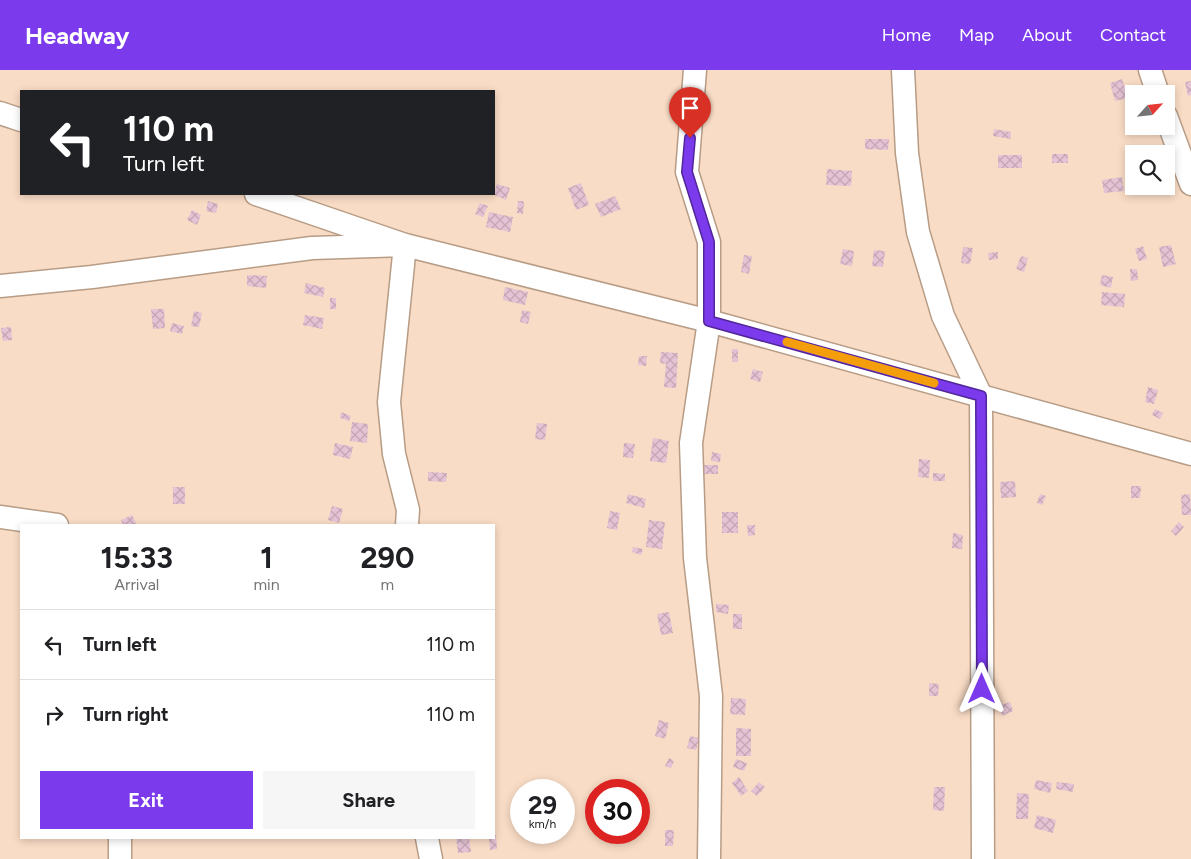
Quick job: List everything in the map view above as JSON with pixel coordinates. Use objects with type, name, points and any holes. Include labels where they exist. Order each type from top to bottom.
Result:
[{"type":"street","points":[[695,70],[687,172],[709,242],[709,321],[691,443],[695,558],[711,696],[709,859]]},
{"type":"street","points":[[903,70],[907,153],[918,232],[943,316],[981,396],[983,859]]},
{"type":"street","points":[[1150,70],[1155,85]]},
{"type":"street","points":[[0,114],[20,120]]},
{"type":"street","points":[[1173,135],[1191,184]]},
{"type":"street","points":[[259,195],[405,245],[709,321],[1191,454]]},
{"type":"street","points":[[0,286],[92,277],[312,248],[405,245]]},
{"type":"street","points":[[405,245],[389,402],[394,454],[408,510],[407,524]]},
{"type":"street","points":[[0,517],[50,524]]},
{"type":"street","points":[[120,839],[120,859]]},
{"type":"street","points":[[427,839],[431,859]]},
{"type":"building","points":[[1122,79],[1125,88],[1125,99],[1115,101],[1110,83]]},
{"type":"building","points":[[1191,81],[1191,95],[1188,96],[1185,82]]},
{"type":"building","points":[[994,129],[1011,132],[1011,139],[993,136]]},
{"type":"building","points":[[865,139],[889,139],[888,150],[865,149]]},
{"type":"building","points":[[1052,154],[1068,154],[1068,163],[1052,163]]},
{"type":"building","points":[[998,155],[1022,155],[1022,168],[998,168]]},
{"type":"building","points":[[827,169],[852,171],[851,186],[826,185]]},
{"type":"building","points":[[1122,177],[1124,191],[1104,193],[1102,180]]},
{"type":"building","points":[[581,183],[589,205],[576,210],[568,188]]},
{"type":"building","points":[[497,184],[510,188],[506,200],[494,195]]},
{"type":"building","points":[[615,196],[621,209],[601,217],[595,204]]},
{"type":"building","points":[[208,201],[218,204],[216,213],[206,211]]},
{"type":"building","points":[[518,201],[524,201],[523,214],[517,213]]},
{"type":"building","points":[[480,203],[488,206],[483,217],[475,214]]},
{"type":"building","points":[[192,210],[201,215],[197,225],[187,220]]},
{"type":"building","points":[[489,212],[513,217],[510,232],[486,227]]},
{"type":"building","points":[[1171,245],[1176,264],[1163,267],[1159,247]]},
{"type":"building","points":[[1143,246],[1147,259],[1139,261],[1135,249]]},
{"type":"building","points":[[963,247],[973,248],[970,264],[961,263]]},
{"type":"building","points":[[843,249],[854,251],[852,266],[840,264]]},
{"type":"building","points":[[874,250],[885,251],[883,267],[872,266]]},
{"type":"building","points":[[998,252],[998,259],[989,260],[988,253]]},
{"type":"building","points":[[744,255],[752,256],[749,274],[741,272]]},
{"type":"building","points":[[1021,256],[1028,258],[1024,272],[1016,269]]},
{"type":"building","points":[[1130,269],[1137,269],[1138,280],[1131,281]]},
{"type":"building","points":[[247,275],[267,276],[266,288],[247,286]]},
{"type":"building","points":[[1102,275],[1113,277],[1111,288],[1100,285]]},
{"type":"building","points":[[306,283],[325,288],[323,297],[304,293]]},
{"type":"building","points":[[505,287],[528,292],[525,305],[503,300]]},
{"type":"building","points":[[1102,292],[1125,294],[1124,307],[1101,305]]},
{"type":"building","points":[[330,298],[336,298],[336,309],[330,309]]},
{"type":"building","points":[[151,309],[164,309],[165,328],[153,329]]},
{"type":"building","points":[[522,310],[531,312],[528,324],[520,322]]},
{"type":"building","points":[[194,311],[202,313],[199,327],[191,326]]},
{"type":"building","points":[[305,315],[324,318],[322,329],[303,325]]},
{"type":"building","points":[[172,323],[184,326],[182,334],[170,331]]},
{"type":"building","points":[[11,327],[12,340],[3,341],[1,328]]},
{"type":"building","points":[[732,349],[738,349],[738,362],[732,362]]},
{"type":"building","points":[[661,352],[678,353],[676,388],[664,387],[666,364],[660,363]]},
{"type":"building","points":[[639,356],[647,356],[646,366],[638,365]]},
{"type":"building","points":[[753,369],[763,372],[760,382],[750,379]]},
{"type":"building","points":[[1148,387],[1158,390],[1154,404],[1145,402]]},
{"type":"building","points":[[1155,409],[1163,413],[1160,419],[1152,415]]},
{"type":"building","points":[[341,412],[351,416],[349,421],[340,418]]},
{"type":"building","points":[[352,422],[368,424],[367,443],[350,441]]},
{"type":"building","points":[[537,423],[547,424],[545,440],[535,439]]},
{"type":"building","points":[[653,438],[669,441],[666,463],[650,461]]},
{"type":"building","points":[[335,443],[353,447],[350,459],[333,455]]},
{"type":"building","points":[[624,443],[635,444],[633,458],[623,457]]},
{"type":"building","points":[[712,452],[721,454],[720,462],[711,461]]},
{"type":"building","points":[[919,459],[930,460],[929,478],[918,477]]},
{"type":"building","points":[[704,465],[718,465],[718,474],[704,474]]},
{"type":"building","points":[[428,472],[447,473],[446,482],[428,481]]},
{"type":"building","points":[[933,473],[945,474],[945,481],[933,481]]},
{"type":"building","points":[[1015,481],[1016,497],[1001,498],[1000,482]]},
{"type":"building","points":[[1131,486],[1141,486],[1140,498],[1131,498]]},
{"type":"building","points":[[173,487],[185,487],[185,504],[173,504]]},
{"type":"building","points":[[628,494],[646,499],[644,508],[626,503]]},
{"type":"building","points":[[1040,494],[1046,496],[1042,505],[1037,503]]},
{"type":"building","points":[[1190,494],[1191,515],[1182,515],[1181,495]]},
{"type":"building","points":[[332,506],[343,509],[339,523],[328,520]]},
{"type":"building","points":[[610,511],[620,513],[617,530],[607,528]]},
{"type":"building","points":[[722,512],[738,512],[738,533],[722,533]]},
{"type":"building","points":[[132,515],[136,524],[123,524],[121,520]]},
{"type":"building","points":[[649,520],[665,522],[662,549],[646,547]]},
{"type":"building","points":[[1179,522],[1184,527],[1176,536],[1171,531]]},
{"type":"building","points":[[747,525],[755,525],[755,535],[748,536]]},
{"type":"building","points":[[953,533],[963,535],[962,549],[952,548]]},
{"type":"building","points":[[633,547],[643,549],[641,555],[632,552]]},
{"type":"building","points":[[716,604],[729,605],[728,614],[716,612]]},
{"type":"building","points":[[669,612],[673,633],[661,635],[657,614]]},
{"type":"building","points":[[733,614],[742,614],[742,629],[733,629]]},
{"type":"building","points":[[929,683],[939,684],[938,696],[929,696]]},
{"type":"building","points":[[731,698],[746,699],[745,715],[730,714]]},
{"type":"building","points":[[1010,702],[1013,711],[1002,716],[998,706]]},
{"type":"building","points":[[659,720],[669,723],[665,739],[655,736]]},
{"type":"building","points":[[736,728],[751,729],[751,756],[736,756]]},
{"type":"building","points":[[690,736],[699,738],[696,750],[687,748]]},
{"type":"building","points":[[669,758],[674,761],[671,768],[665,766]]},
{"type":"building","points":[[736,759],[747,763],[744,771],[733,767]]},
{"type":"building","points":[[739,777],[748,791],[741,796],[732,783]]},
{"type":"building","points":[[1036,780],[1052,783],[1050,793],[1034,789]]},
{"type":"building","points":[[759,782],[765,787],[757,796],[751,791]]},
{"type":"building","points":[[1057,782],[1074,784],[1073,792],[1056,789]]},
{"type":"building","points":[[934,787],[945,787],[944,811],[933,810]]},
{"type":"building","points":[[1017,793],[1029,794],[1028,819],[1016,819]]},
{"type":"building","points":[[1037,815],[1056,820],[1053,833],[1034,828]]},
{"type":"building","points":[[665,830],[674,830],[673,846],[665,846]]},
{"type":"building","points":[[495,836],[497,849],[490,850],[489,839],[495,839]]},
{"type":"building","points":[[456,839],[469,839],[471,852],[458,853]]},
{"type":"slow traffic","points":[[787,342],[934,383]]},
{"type":"route","points":[[690,138],[687,172],[709,242],[709,321],[981,396],[982,689]]}]
